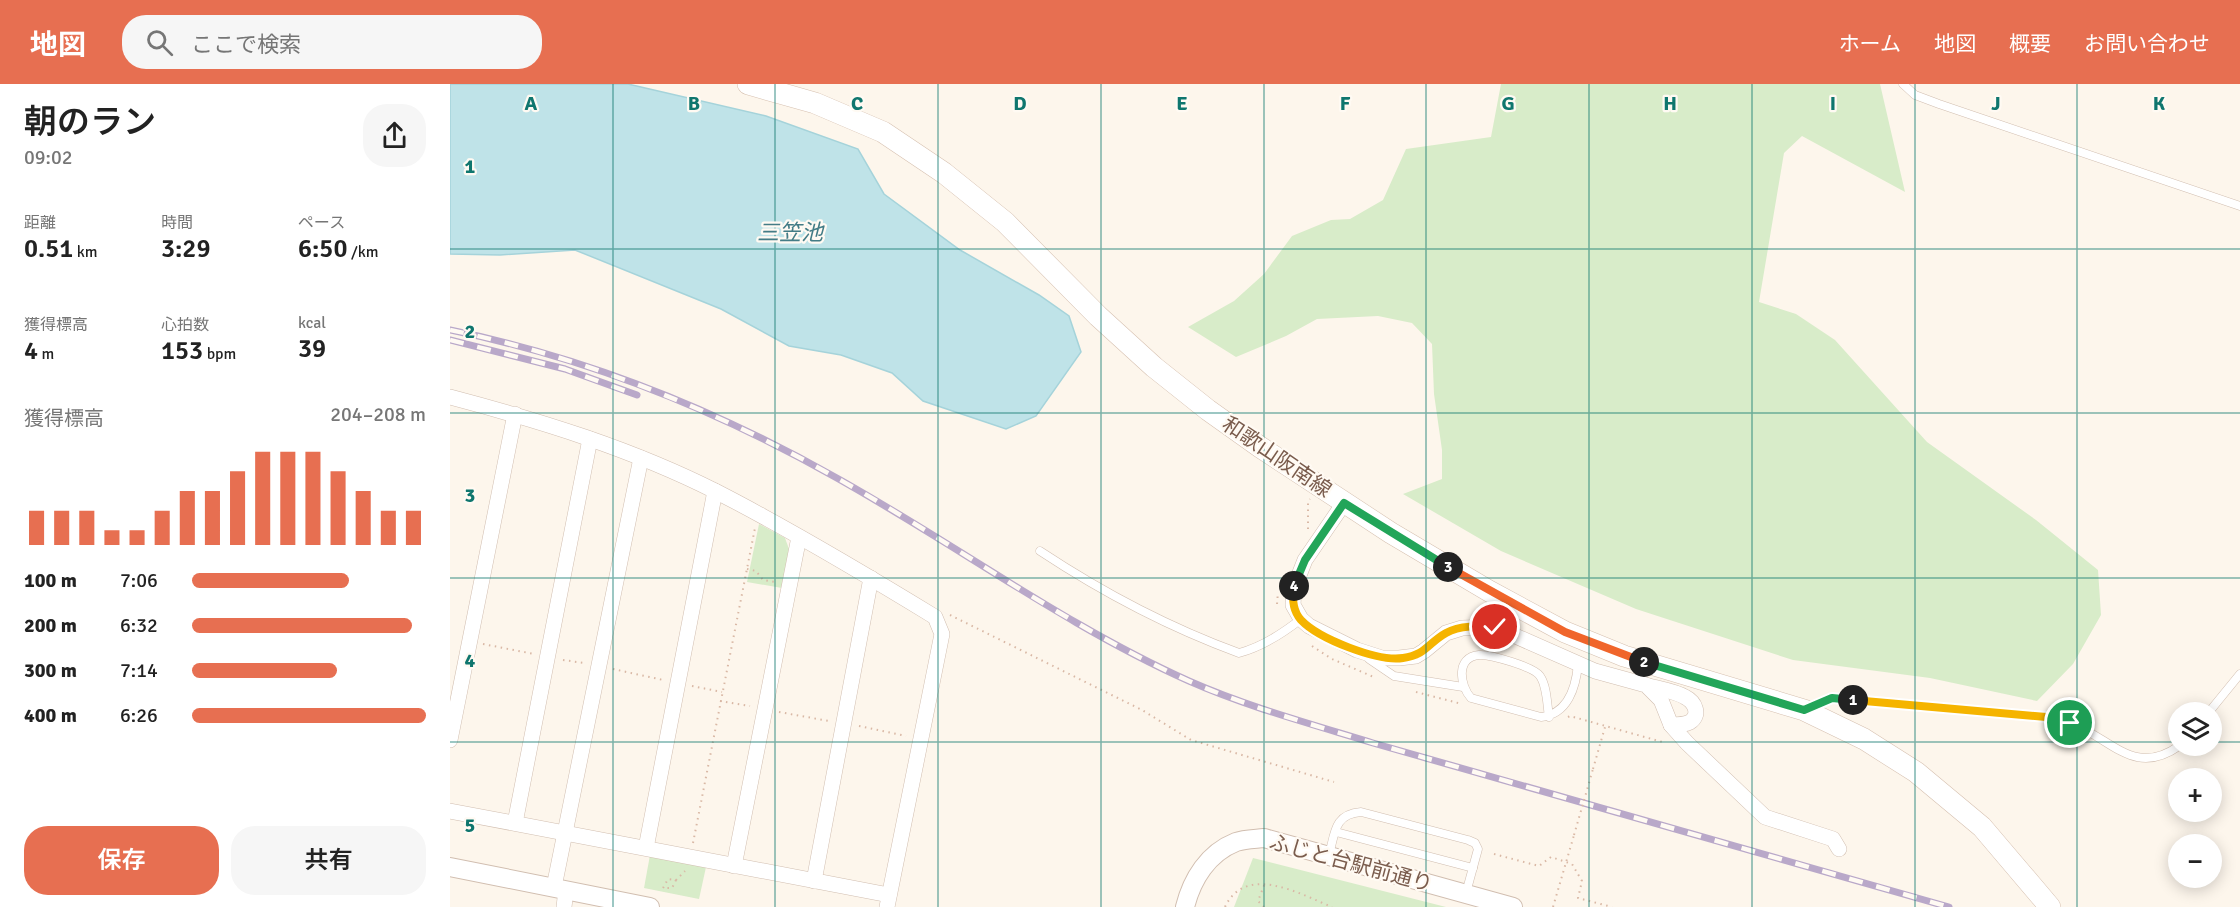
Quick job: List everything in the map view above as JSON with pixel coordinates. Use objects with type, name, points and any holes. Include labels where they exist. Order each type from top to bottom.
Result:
[{"type":"main road","name":"和歌山阪南線","points":[[748,84],[815,104],[883,132],[944,173],[1005,222],[1154,367],[1208,410],[1344,503],[1489,591],[1565,632],[1624,656],[1804,710],[1864,739],[1916,772],[1982,827],[2050,907]]},
{"type":"street","points":[[450,397],[515,414],[590,439],[641,458],[716,491],[871,578],[935,617],[942,634],[888,901],[814,881],[450,811]]},
{"type":"street","points":[[450,740],[515,414]]},
{"type":"street","points":[[515,823],[590,439]]},
{"type":"street","points":[[561,895],[565,833],[641,458]]},
{"type":"street","points":[[646,848],[716,491]]},
{"type":"street","points":[[1344,503],[1305,560],[1293,588],[1293,605],[1301,619],[1332,639],[1382,658],[1416,656],[1446,633],[1462,628],[1495,627],[1595,671],[1685,697],[1695,704],[1696,709],[1692,721],[1687,724],[1671,725]]},
{"type":"street","points":[[734,866],[799,537]]},
{"type":"street","points":[[814,881],[871,578]]},
{"type":"street","points":[[1646,686],[1661,700],[1671,725],[1702,758],[1765,817],[1833,839],[1839,849]]},
{"type":"street","name":"ふじと台駅前通り","points":[[1185,907],[1199,872],[1216,852],[1238,841],[1264,838],[1513,907]]},
{"type":"street","points":[[450,867],[561,895],[650,907]]},
{"type":"lane","points":[[1903,84],[1915,95],[1939,104],[2240,206]]},
{"type":"lane","points":[[1040,551],[1129,606],[1239,652],[1252,649],[1301,619]]},
{"type":"lane","points":[[1357,650],[1394,676],[1463,687]]},
{"type":"lane","points":[[1549,717],[1544,683],[1539,674],[1531,668],[1481,654],[1472,657],[1463,665],[1461,675],[1463,687],[1471,698],[1541,717],[1549,717],[1559,711],[1570,697],[1576,681],[1578,664]]},
{"type":"lane","points":[[2217,702],[2240,674]]},
{"type":"lane","points":[[1804,710],[1832,698],[2046,717],[2091,732],[2116,750],[2134,758],[2153,758],[2168,753]]},
{"type":"lane","points":[[1329,857],[1339,820],[1348,813],[1361,812],[1468,840],[1475,843],[1478,849],[1466,894]]},
{"type":"lane","points":[[1336,832],[1473,868]]},
{"type":"path","points":[[676,880],[688,866],[690,857],[756,531],[754,524],[757,514]]},
{"type":"path","points":[[747,569],[756,572],[764,580],[774,583],[778,580]]},
{"type":"path","points":[[945,612],[1142,710],[1191,740],[1334,782]]},
{"type":"path","points":[[720,700],[921,739]]},
{"type":"path","points":[[1553,907],[1605,727]]},
{"type":"path","points":[[1494,854],[1539,866],[1551,857],[1572,864],[1582,881],[1578,898],[1612,907]]},
{"type":"path","points":[[1225,907],[1229,898],[1251,883],[1265,884],[1295,892],[1332,907]]},
{"type":"path","points":[[1264,907],[1258,901],[1265,884]]},
{"type":"green space","points":[[1501,84],[1880,84],[1905,192],[1802,136],[1784,153],[1759,302],[1796,314],[1835,340],[1927,442],[2036,520],[2098,570],[2101,615],[2073,664],[2037,701],[1930,678],[1793,660],[1636,609],[1501,551],[1403,494],[1442,479],[1442,450],[1434,394],[1432,344],[1412,323],[1378,316],[1317,319],[1286,336],[1236,357],[1188,327],[1234,301],[1264,274],[1292,236],[1331,220],[1350,219],[1383,200],[1406,149],[1491,137]]},
{"type":"green space","points":[[759,524],[785,538],[789,549],[782,588],[747,582]]},
{"type":"green space","points":[[650,855],[706,867],[699,899],[644,888]]},
{"type":"green space","points":[[1253,858],[1446,907],[1234,907]]},
{"type":"water","name":"三笠池","points":[[450,84],[628,84],[766,116],[858,149],[884,194],[960,250],[1039,295],[1069,316],[1081,352],[1036,416],[1006,429],[923,401],[892,373],[841,355],[789,346],[721,309],[575,250],[500,255],[450,254]]},
{"type":"railway","points":[[450,330],[500,341],[599,371],[648,388],[743,430],[879,502],[1098,635],[1189,681],[1234,699],[1373,743],[1949,907]]},
{"type":"railway","points":[[450,340],[565,369],[637,395]]},
{"type":"route","points":[[1495,627],[1462,628],[1446,633],[1416,656],[1382,658],[1357,650],[1309,626],[1301,619],[1293,605],[1293,588],[1305,560],[1344,503],[1489,591],[1565,632],[1624,656],[1804,710],[1832,698],[2046,717],[2070,723]]}]
